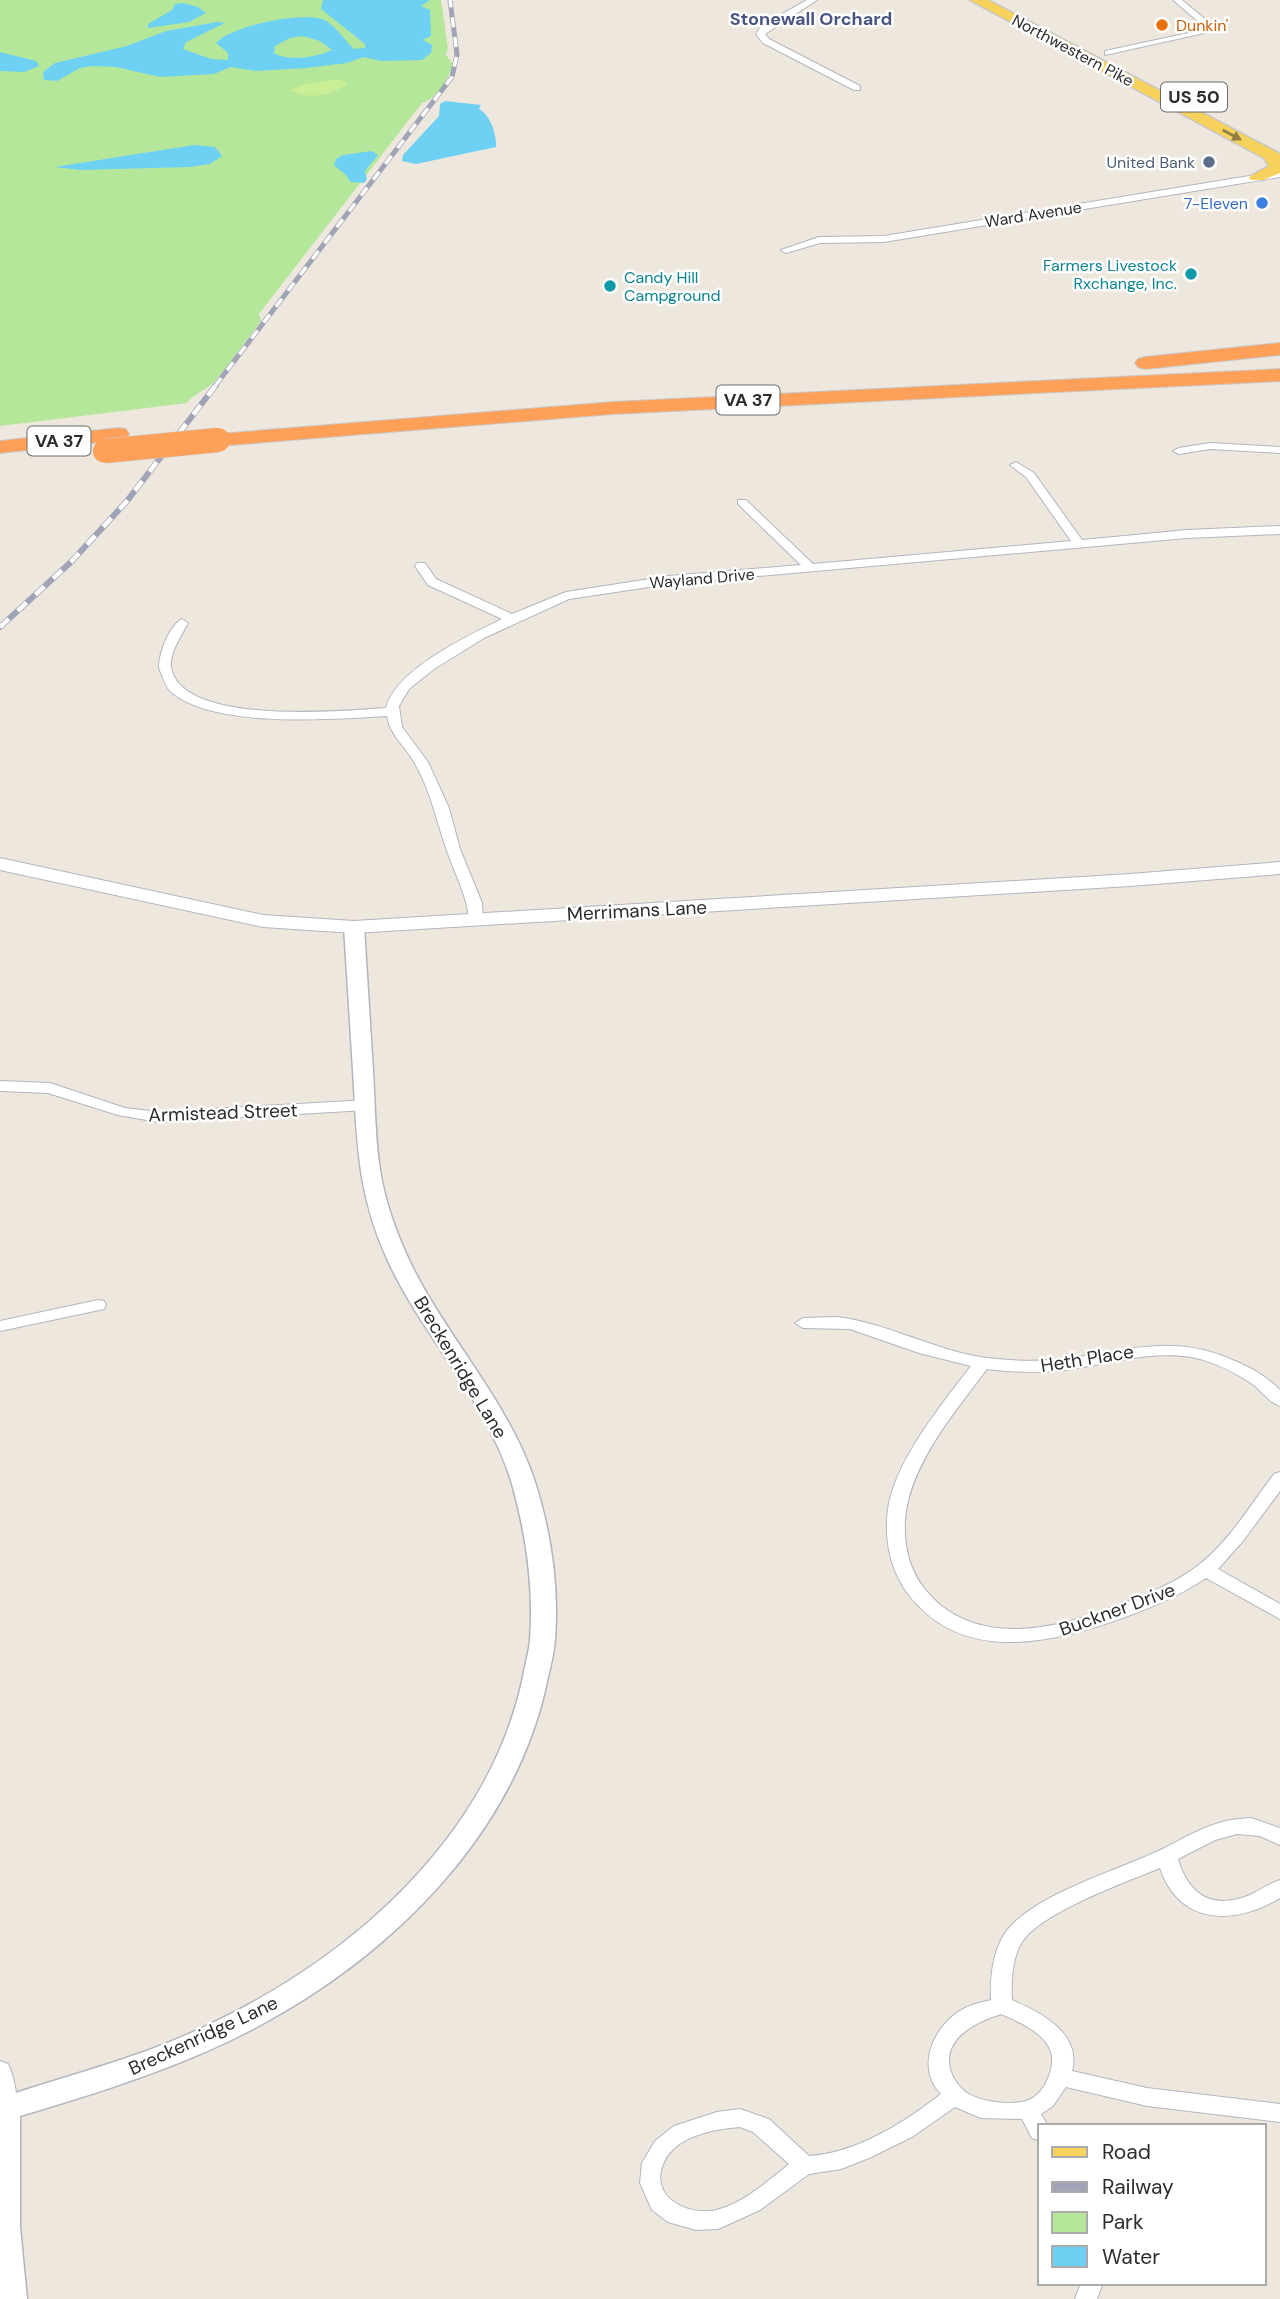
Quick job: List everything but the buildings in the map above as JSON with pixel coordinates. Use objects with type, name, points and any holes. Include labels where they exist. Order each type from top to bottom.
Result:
[{"type":"highway","points":[[969,382],[1280,348]]},
{"type":"highway","name":"VA 37","points":[[0,463],[112,443],[223,431],[613,408],[1280,361]]},
{"type":"highway","name":"VA 37","points":[[969,382],[1280,375]]},
{"type":"highway","points":[[969,382],[1280,390]]},
{"type":"highway","name":"VA 37","points":[[0,447],[112,443]]},
{"type":"main road","name":"Northwestern Pike","points":[[977,0],[1275,157]]},
{"type":"main road","name":"Northwestern Pike","points":[[1007,0],[1229,115]]},
{"type":"main road","points":[[1070,48],[1095,54],[1108,53]]},
{"type":"main road","points":[[1257,177],[1276,169],[1278,165],[1275,157]]},
{"type":"main road","name":"Merrimans Lane","points":[[0,864],[263,921],[288,925],[354,927],[1169,878],[1280,867]]},
{"type":"street","points":[[813,0],[764,28],[760,34],[766,41],[858,88]]},
{"type":"street","points":[[1108,53],[1214,30],[1177,0]]},
{"type":"street","name":"Ward Avenue","points":[[786,250],[819,240],[884,239],[1280,174]]},
{"type":"street","points":[[1179,451],[1210,446],[1280,450]]},
{"type":"street","points":[[1016,465],[1030,475],[1079,544]]},
{"type":"street","points":[[742,502],[811,568]]},
{"type":"street","name":"Wayland Drive","points":[[392,712],[397,696],[404,687],[429,666],[462,645],[550,601],[584,591],[669,580],[1079,544],[1280,530]]},
{"type":"street","points":[[421,566],[432,582],[512,619]]},
{"type":"street","points":[[182,623],[166,658],[166,674],[180,691],[205,704],[239,713],[274,716],[392,712],[395,727],[421,762],[442,808],[453,849],[475,903],[476,920]]},
{"type":"street","name":"Breckenridge Lane","points":[[6,2108],[100,2080],[197,2042],[278,2001],[323,1972],[390,1920],[420,1891],[451,1854],[488,1801],[526,1725],[538,1681],[544,1642],[545,1588],[534,1517],[522,1480],[487,1404],[417,1294],[387,1236],[369,1170],[354,927]]},
{"type":"street","name":"Armistead Street","points":[[0,1086],[50,1088],[123,1112],[158,1117],[366,1105]]},
{"type":"street","points":[[0,1326],[98,1305]]},
{"type":"street","name":"Heth Place","points":[[803,1323],[827,1321],[852,1324],[982,1363],[1055,1366],[1126,1352],[1184,1350],[1214,1357],[1242,1370],[1280,1400]]},
{"type":"street","name":"Buckner Drive","points":[[982,1363],[924,1450],[898,1501],[895,1524],[897,1550],[905,1579],[930,1608],[972,1630],[995,1635],[1039,1636],[1086,1623],[1163,1594],[1206,1570]]},
{"type":"street","points":[[1280,1478],[1224,1553],[1206,1570],[1280,1612]]},
{"type":"street","points":[[1002,2006],[1001,1969],[1015,1935],[1049,1909],[1223,1828],[1243,1824],[1264,1828],[1280,1837]]},
{"type":"street","points":[[1167,1856],[1182,1891],[1205,1906],[1225,1909],[1240,1907],[1260,1901],[1280,1888]]},
{"type":"street","points":[[1002,2006],[1032,2017],[1052,2034],[1061,2049],[1065,2068],[1062,2077],[1043,2103],[1028,2110],[999,2112],[979,2109],[954,2096],[944,2085],[937,2059],[942,2040],[965,2016],[981,2009],[1002,2006]]},
{"type":"street","points":[[0,2070],[6,2108],[2,2234],[5,2268],[12,2299]]},
{"type":"street","points":[[1062,2077],[1147,2097],[1280,2113]]},
{"type":"street","points":[[804,2165],[761,2125],[740,2118],[717,2120],[681,2133],[654,2158],[650,2175],[653,2193],[663,2209],[682,2219],[702,2222],[743,2209],[804,2165],[856,2154],[936,2111],[954,2096]]},
{"type":"street","points":[[1028,2110],[1038,2128]]},
{"type":"green space","points":[[0,0],[441,0],[448,48],[446,55],[453,64],[442,87],[428,101],[422,103],[259,314],[261,321],[210,386],[187,403],[0,426]]},
{"type":"green space","points":[[340,79],[348,83],[321,95],[305,95],[290,90],[304,84]]},
{"type":"water","points":[[323,0],[430,0],[421,6],[430,10],[431,36],[423,40],[432,45],[431,53],[422,60],[381,61],[363,57],[347,63],[306,68],[256,71],[231,67],[214,74],[160,77],[116,67],[92,66],[80,68],[57,81],[44,80],[43,72],[55,63],[127,46],[166,31],[217,22],[225,23],[186,42],[183,49],[211,59],[228,60],[228,53],[216,43],[224,37],[250,26],[298,17],[322,19],[354,49],[365,48],[365,44],[321,9]],"holes":[[[302,36],[320,41],[332,50],[303,57],[287,57],[274,53],[275,46],[290,38]]]},
{"type":"water","points":[[175,4],[198,7],[206,13],[189,22],[148,28],[148,24],[172,10]]},
{"type":"water","points":[[0,52],[36,61],[39,66],[24,72],[0,71]]},
{"type":"water","points":[[445,101],[481,105],[479,109],[494,131],[496,147],[416,164],[402,161],[403,155],[439,116],[440,104]]},
{"type":"water","points":[[194,145],[215,147],[222,156],[210,164],[189,167],[80,170],[55,167]]},
{"type":"water","points":[[372,151],[378,155],[365,171],[367,179],[364,183],[350,182],[334,165],[336,159],[343,155]]},
{"type":"railway","points":[[215,386],[452,77],[457,54],[450,0]]},
{"type":"railway","points":[[0,627],[71,562],[127,501],[216,385]]},
{"type":"place","name":"Dunkin'","points":[[1162,25]]},
{"type":"place","name":"United Bank","points":[[1209,162]]},
{"type":"place","name":"7-Eleven","points":[[1262,203]]},
{"type":"place","name":"Farmers Livestock Rxchange, Inc.","points":[[1191,274]]},
{"type":"place","name":"Candy Hill Campground","points":[[610,286]]},
{"type":"district","name":"Stonewall Orchard","points":[[811,19]]}]
